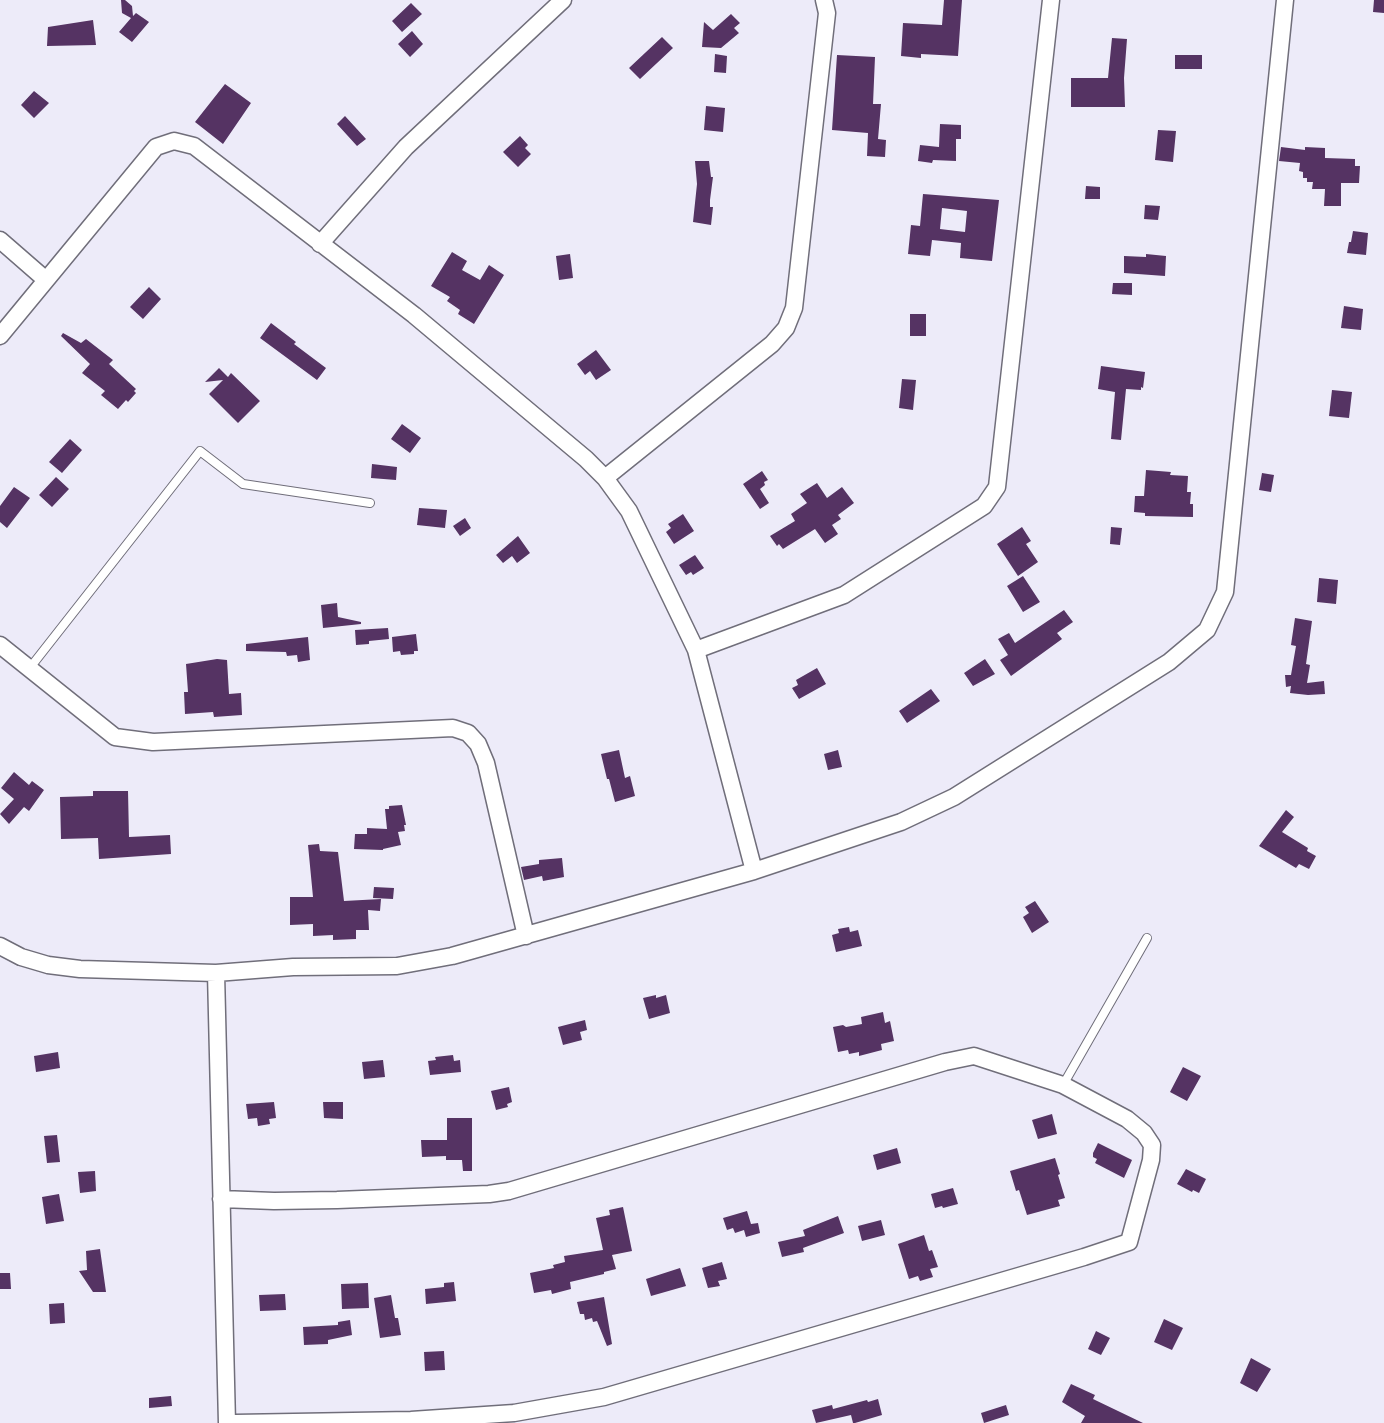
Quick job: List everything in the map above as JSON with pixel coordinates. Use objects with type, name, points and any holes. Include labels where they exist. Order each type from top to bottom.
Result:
[{"type":"street","points":[[320,244],[406,147],[563,0]]},
{"type":"street","points":[[605,478],[772,344],[786,328],[794,308],[827,12],[824,0]]},
{"type":"street","points":[[696,650],[844,595],[984,506],[997,487],[1051,0]]},
{"type":"street","points":[[0,946],[21,957],[48,965],[80,969],[216,972],[293,967],[397,966],[452,956],[754,871],[901,822],[954,797],[1169,662],[1207,630],[1225,592],[1285,0]]},
{"type":"street","points":[[0,336],[156,147],[174,141],[194,146],[414,315],[586,459],[605,478],[630,511],[696,650],[754,871]]},
{"type":"street","points":[[0,240],[46,280]]},
{"type":"street","points":[[0,645],[115,737],[153,742],[453,728],[468,733],[478,744],[486,763],[526,936]]},
{"type":"street","points":[[216,972],[227,1423]]},
{"type":"street","points":[[221,1199],[274,1202],[489,1194],[509,1191],[945,1062],[974,1056],[1063,1085],[1126,1119],[1144,1134],[1152,1145],[1151,1160],[1129,1242],[1084,1257],[604,1396],[514,1413],[411,1420],[235,1423]]},
{"type":"lane","points":[[28,669],[200,451],[243,484],[370,503]]},
{"type":"lane","points":[[1063,1085],[1146,938]]},
{"type":"building","points":[[121,0],[125,0],[132,6],[133,16],[136,13],[149,22],[132,42],[119,32],[131,18],[122,13]]},
{"type":"building","points":[[944,0],[962,0],[958,56],[921,54],[921,58],[901,56],[903,23],[942,25]]},
{"type":"building","points":[[1374,0],[1384,0],[1384,13],[1373,12]]},
{"type":"building","points":[[411,3],[422,14],[402,32],[392,21]]},
{"type":"building","points":[[731,14],[740,23],[734,28],[739,33],[721,48],[702,47],[704,22],[713,30]]},
{"type":"building","points":[[93,20],[96,45],[47,46],[48,27]]},
{"type":"building","points":[[412,31],[423,44],[410,57],[398,44]]},
{"type":"building","points":[[662,37],[673,48],[640,79],[629,68]]},
{"type":"building","points":[[1112,38],[1127,39],[1124,78],[1125,107],[1071,107],[1071,78],[1108,78]]},
{"type":"building","points":[[715,54],[727,56],[726,73],[714,72]]},
{"type":"building","points":[[837,55],[875,57],[873,104],[881,104],[878,139],[886,140],[885,157],[867,156],[868,133],[832,130]]},
{"type":"building","points":[[1175,55],[1202,55],[1202,69],[1175,69]]},
{"type":"building","points":[[225,84],[251,103],[223,144],[195,122]]},
{"type":"building","points":[[34,91],[49,103],[34,118],[21,105]]},
{"type":"building","points":[[706,106],[725,108],[723,132],[704,130]]},
{"type":"building","points":[[345,116],[366,139],[357,146],[337,124]]},
{"type":"building","points":[[940,124],[961,125],[961,139],[956,139],[956,161],[933,160],[932,163],[918,161],[920,145],[939,147]]},
{"type":"building","points":[[1158,130],[1176,131],[1173,162],[1155,160]]},
{"type":"building","points":[[520,136],[528,145],[525,148],[531,154],[518,167],[503,152]]},
{"type":"building","points":[[1281,147],[1305,150],[1305,147],[1325,148],[1325,158],[1355,159],[1355,166],[1360,166],[1359,183],[1341,183],[1341,206],[1324,206],[1325,189],[1312,189],[1313,182],[1307,182],[1307,178],[1303,178],[1303,172],[1299,171],[1300,163],[1279,161]]},
{"type":"building","points":[[695,161],[709,161],[711,177],[713,177],[710,200],[710,207],[713,207],[711,225],[693,222],[697,184]]},
{"type":"building","points":[[1086,186],[1100,187],[1100,199],[1085,199]]},
{"type":"building","points":[[923,194],[999,200],[992,261],[960,258],[961,243],[932,240],[930,256],[908,254],[911,225],[920,226]],"holes":[[[942,208],[967,211],[965,232],[940,229]]]},
{"type":"building","points":[[1145,205],[1160,206],[1158,220],[1144,219]]},
{"type":"building","points":[[1353,231],[1368,233],[1366,255],[1347,253]]},
{"type":"building","points":[[452,252],[467,261],[462,270],[480,280],[489,265],[504,275],[474,324],[458,314],[460,310],[447,301],[450,297],[431,286]]},
{"type":"building","points":[[570,254],[573,278],[559,280],[556,256]]},
{"type":"building","points":[[1146,254],[1166,256],[1165,276],[1124,273],[1124,256],[1146,257]]},
{"type":"building","points":[[1113,283],[1132,283],[1132,295],[1112,294]]},
{"type":"building","points":[[149,287],[161,299],[143,319],[130,307]]},
{"type":"building","points":[[1344,306],[1363,309],[1361,330],[1341,328]]},
{"type":"building","points":[[910,314],[926,314],[926,336],[910,336]]},
{"type":"building","points":[[271,323],[326,368],[317,380],[260,338]]},
{"type":"building","points":[[63,333],[81,343],[86,339],[113,360],[109,364],[136,389],[134,391],[136,393],[128,402],[126,400],[118,409],[101,395],[105,391],[82,373],[90,364],[61,336]]},
{"type":"building","points":[[596,350],[611,370],[596,380],[590,371],[585,375],[577,364]]},
{"type":"building","points":[[1101,366],[1145,372],[1141,390],[1126,389],[1121,440],[1111,439],[1115,392],[1098,389]]},
{"type":"building","points":[[219,368],[228,377],[231,373],[260,401],[238,423],[209,394],[223,380],[205,382]]},
{"type":"building","points":[[902,379],[916,380],[913,410],[899,408]]},
{"type":"building","points":[[1332,390],[1352,392],[1349,418],[1329,416]]},
{"type":"building","points":[[402,424],[421,438],[410,453],[391,439]]},
{"type":"building","points":[[70,439],[82,450],[62,473],[49,462]]},
{"type":"building","points":[[372,464],[397,467],[396,480],[371,478]]},
{"type":"building","points":[[1146,470],[1188,476],[1187,492],[1191,492],[1190,504],[1193,504],[1193,517],[1145,516],[1145,513],[1134,512],[1135,496],[1144,496]]},
{"type":"building","points":[[762,471],[768,480],[760,489],[769,503],[760,509],[743,484]]},
{"type":"building","points":[[1262,473],[1274,475],[1271,492],[1259,490]]},
{"type":"building","points":[[56,477],[69,489],[52,507],[39,495]]},
{"type":"building","points":[[817,483],[827,498],[842,487],[854,503],[838,515],[841,519],[832,525],[838,534],[825,543],[815,529],[783,549],[779,544],[777,546],[770,536],[795,521],[791,514],[807,503],[800,494]]},
{"type":"building","points":[[14,487],[30,498],[7,528],[0,522],[0,506]]},
{"type":"building","points":[[419,508],[447,510],[445,528],[417,525]]},
{"type":"building","points":[[683,514],[694,531],[674,544],[666,532],[671,528],[668,524]]},
{"type":"building","points":[[465,518],[471,528],[460,536],[453,526]]},
{"type":"building","points":[[1022,527],[1031,541],[1026,544],[1038,562],[1018,576],[997,544]]},
{"type":"building","points":[[1111,527],[1122,528],[1120,545],[1110,544]]},
{"type":"building","points":[[518,536],[530,553],[517,563],[512,556],[503,563],[496,555]]},
{"type":"building","points":[[695,555],[704,568],[693,575],[691,572],[686,575],[679,565]]},
{"type":"building","points":[[1023,576],[1040,602],[1023,612],[1007,586]]},
{"type":"building","points":[[1319,578],[1338,580],[1336,604],[1317,602]]},
{"type":"building","points":[[337,603],[338,617],[361,622],[361,624],[323,628],[321,605]]},
{"type":"building","points":[[1064,610],[1073,622],[1057,633],[1062,639],[1011,676],[1000,660],[1008,655],[998,639],[1009,633],[1015,643]]},
{"type":"building","points":[[1295,618],[1312,621],[1306,664],[1310,665],[1307,683],[1324,681],[1325,694],[1290,693],[1291,686],[1286,687],[1285,675],[1291,675],[1296,646],[1291,645]]},
{"type":"building","points":[[388,628],[389,639],[356,645],[355,630]]},
{"type":"building","points":[[416,634],[418,651],[414,651],[414,654],[401,655],[400,651],[393,652],[392,637]]},
{"type":"building","points":[[308,637],[310,660],[298,662],[297,655],[287,656],[286,652],[246,651],[246,644]]},
{"type":"building","points":[[217,659],[227,660],[229,694],[241,693],[242,715],[214,717],[213,712],[185,714],[184,692],[188,692],[186,664]]},
{"type":"building","points":[[985,659],[995,674],[973,686],[964,673]]},
{"type":"building","points":[[817,668],[826,684],[799,699],[792,688],[798,685],[796,680]]},
{"type":"building","points":[[931,689],[940,701],[907,723],[899,711]]},
{"type":"building","points":[[619,750],[625,778],[630,776],[635,796],[615,802],[601,754]]},
{"type":"building","points":[[838,750],[842,767],[828,770],[824,754]]},
{"type":"building","points":[[14,772],[29,785],[32,781],[44,790],[29,811],[24,807],[9,824],[0,814],[14,799],[1,788]]},
{"type":"building","points":[[93,791],[128,791],[129,837],[170,835],[171,854],[99,859],[98,838],[61,839],[60,797],[93,796]]},
{"type":"building","points":[[402,805],[406,825],[404,825],[405,831],[398,832],[401,845],[383,850],[354,849],[355,834],[367,834],[367,828],[387,829],[385,809],[389,809],[389,806]]},
{"type":"building","points":[[1286,810],[1294,817],[1282,832],[1308,848],[1307,851],[1316,856],[1309,869],[1299,864],[1296,868],[1259,846]]},
{"type":"building","points":[[319,844],[320,851],[338,852],[344,901],[381,899],[380,911],[368,910],[369,930],[356,930],[356,939],[333,940],[333,935],[313,936],[313,924],[290,925],[290,897],[313,897],[308,845]]},
{"type":"building","points":[[562,858],[564,877],[543,881],[542,876],[524,880],[521,867],[539,864],[539,860]]},
{"type":"building","points":[[374,887],[394,888],[393,899],[373,898]]},
{"type":"building","points":[[1035,901],[1049,922],[1032,933],[1023,917],[1029,913],[1025,907]]},
{"type":"building","points":[[849,927],[850,932],[858,930],[862,946],[836,952],[832,935],[839,933],[838,929]]},
{"type":"building","points":[[656,995],[656,998],[666,995],[670,1013],[649,1019],[643,998]]},
{"type":"building","points":[[883,1012],[885,1023],[890,1021],[894,1041],[881,1044],[882,1050],[859,1056],[859,1052],[849,1054],[848,1050],[838,1052],[833,1027],[862,1024],[861,1017]]},
{"type":"building","points":[[585,1020],[587,1030],[580,1032],[582,1040],[563,1045],[558,1027]]},
{"type":"building","points":[[58,1052],[60,1068],[36,1072],[34,1056]]},
{"type":"building","points":[[453,1055],[454,1061],[460,1060],[461,1072],[430,1075],[428,1061],[436,1060],[435,1057]]},
{"type":"building","points":[[383,1060],[385,1077],[364,1079],[362,1062]]},
{"type":"building","points":[[1183,1067],[1201,1076],[1187,1101],[1170,1092]]},
{"type":"building","points":[[509,1087],[512,1102],[507,1104],[508,1107],[496,1110],[491,1091]]},
{"type":"building","points":[[274,1102],[276,1118],[269,1119],[270,1124],[258,1126],[257,1118],[248,1119],[246,1104]]},
{"type":"building","points":[[323,1102],[343,1102],[343,1119],[324,1118]]},
{"type":"building","points":[[1052,1114],[1057,1134],[1038,1139],[1032,1120]]},
{"type":"building","points":[[447,1118],[472,1118],[472,1171],[463,1171],[462,1160],[446,1160],[446,1156],[422,1157],[421,1140],[447,1140]]},
{"type":"building","points":[[57,1135],[60,1162],[47,1163],[44,1136]]},
{"type":"building","points":[[1098,1143],[1132,1160],[1124,1178],[1095,1163],[1097,1159],[1093,1157],[1093,1153]]},
{"type":"building","points":[[897,1148],[901,1163],[877,1170],[873,1155]]},
{"type":"building","points":[[1055,1158],[1065,1198],[1058,1200],[1060,1206],[1027,1215],[1010,1171]]},
{"type":"building","points":[[1186,1169],[1206,1179],[1199,1193],[1177,1184]]},
{"type":"building","points":[[95,1171],[96,1191],[80,1193],[78,1172]]},
{"type":"building","points":[[953,1188],[958,1204],[935,1208],[931,1194]]},
{"type":"building","points":[[59,1194],[64,1221],[46,1224],[42,1197]]},
{"type":"building","points":[[623,1207],[632,1251],[612,1255],[616,1269],[570,1282],[571,1289],[552,1294],[551,1290],[534,1293],[530,1273],[554,1268],[553,1265],[565,1262],[564,1256],[603,1250],[596,1218],[610,1215],[609,1210]]},
{"type":"building","points":[[747,1211],[751,1224],[758,1223],[760,1233],[746,1237],[744,1230],[735,1233],[733,1228],[727,1230],[723,1218]]},
{"type":"building","points":[[838,1216],[844,1233],[803,1248],[804,1252],[782,1257],[778,1242],[805,1236],[803,1230]]},
{"type":"building","points":[[881,1220],[885,1235],[862,1241],[858,1226]]},
{"type":"building","points":[[924,1235],[929,1251],[932,1250],[938,1267],[930,1269],[933,1277],[920,1281],[918,1276],[909,1279],[898,1244]]},
{"type":"building","points":[[100,1249],[106,1292],[93,1292],[79,1271],[87,1270],[86,1251]]},
{"type":"building","points":[[722,1262],[727,1279],[718,1281],[720,1286],[708,1288],[702,1268]]},
{"type":"building","points":[[680,1268],[686,1286],[651,1296],[646,1279]]},
{"type":"building","points":[[0,1273],[10,1273],[11,1289],[0,1289]]},
{"type":"building","points":[[454,1282],[456,1301],[426,1304],[425,1289],[444,1287],[444,1283]]},
{"type":"building","points":[[368,1283],[369,1308],[342,1309],[341,1284]]},
{"type":"building","points":[[285,1294],[286,1310],[260,1311],[259,1295]]},
{"type":"building","points":[[391,1295],[401,1335],[380,1338],[374,1298]]},
{"type":"building","points":[[604,1297],[612,1344],[607,1346],[597,1321],[593,1322],[592,1318],[585,1320],[584,1314],[580,1314],[577,1302]]},
{"type":"building","points":[[64,1303],[65,1323],[50,1324],[49,1304]]},
{"type":"building","points":[[1164,1319],[1183,1328],[1172,1350],[1154,1342]]},
{"type":"building","points":[[350,1320],[352,1335],[328,1340],[328,1344],[304,1345],[303,1327],[338,1325],[338,1322]]},
{"type":"building","points":[[1096,1331],[1110,1338],[1101,1355],[1088,1349]]},
{"type":"building","points":[[444,1351],[445,1370],[425,1371],[424,1352]]},
{"type":"building","points":[[1251,1358],[1271,1369],[1257,1392],[1240,1383]]},
{"type":"building","points":[[1071,1384],[1095,1395],[1093,1399],[1143,1423],[1081,1423],[1085,1416],[1062,1402]]},
{"type":"building","points":[[171,1396],[172,1406],[149,1408],[149,1398]]},
{"type":"building","points":[[878,1399],[882,1415],[855,1423],[851,1415],[816,1423],[812,1410],[832,1405],[833,1409]]},
{"type":"building","points":[[1006,1405],[1009,1415],[984,1423],[981,1413]]}]
